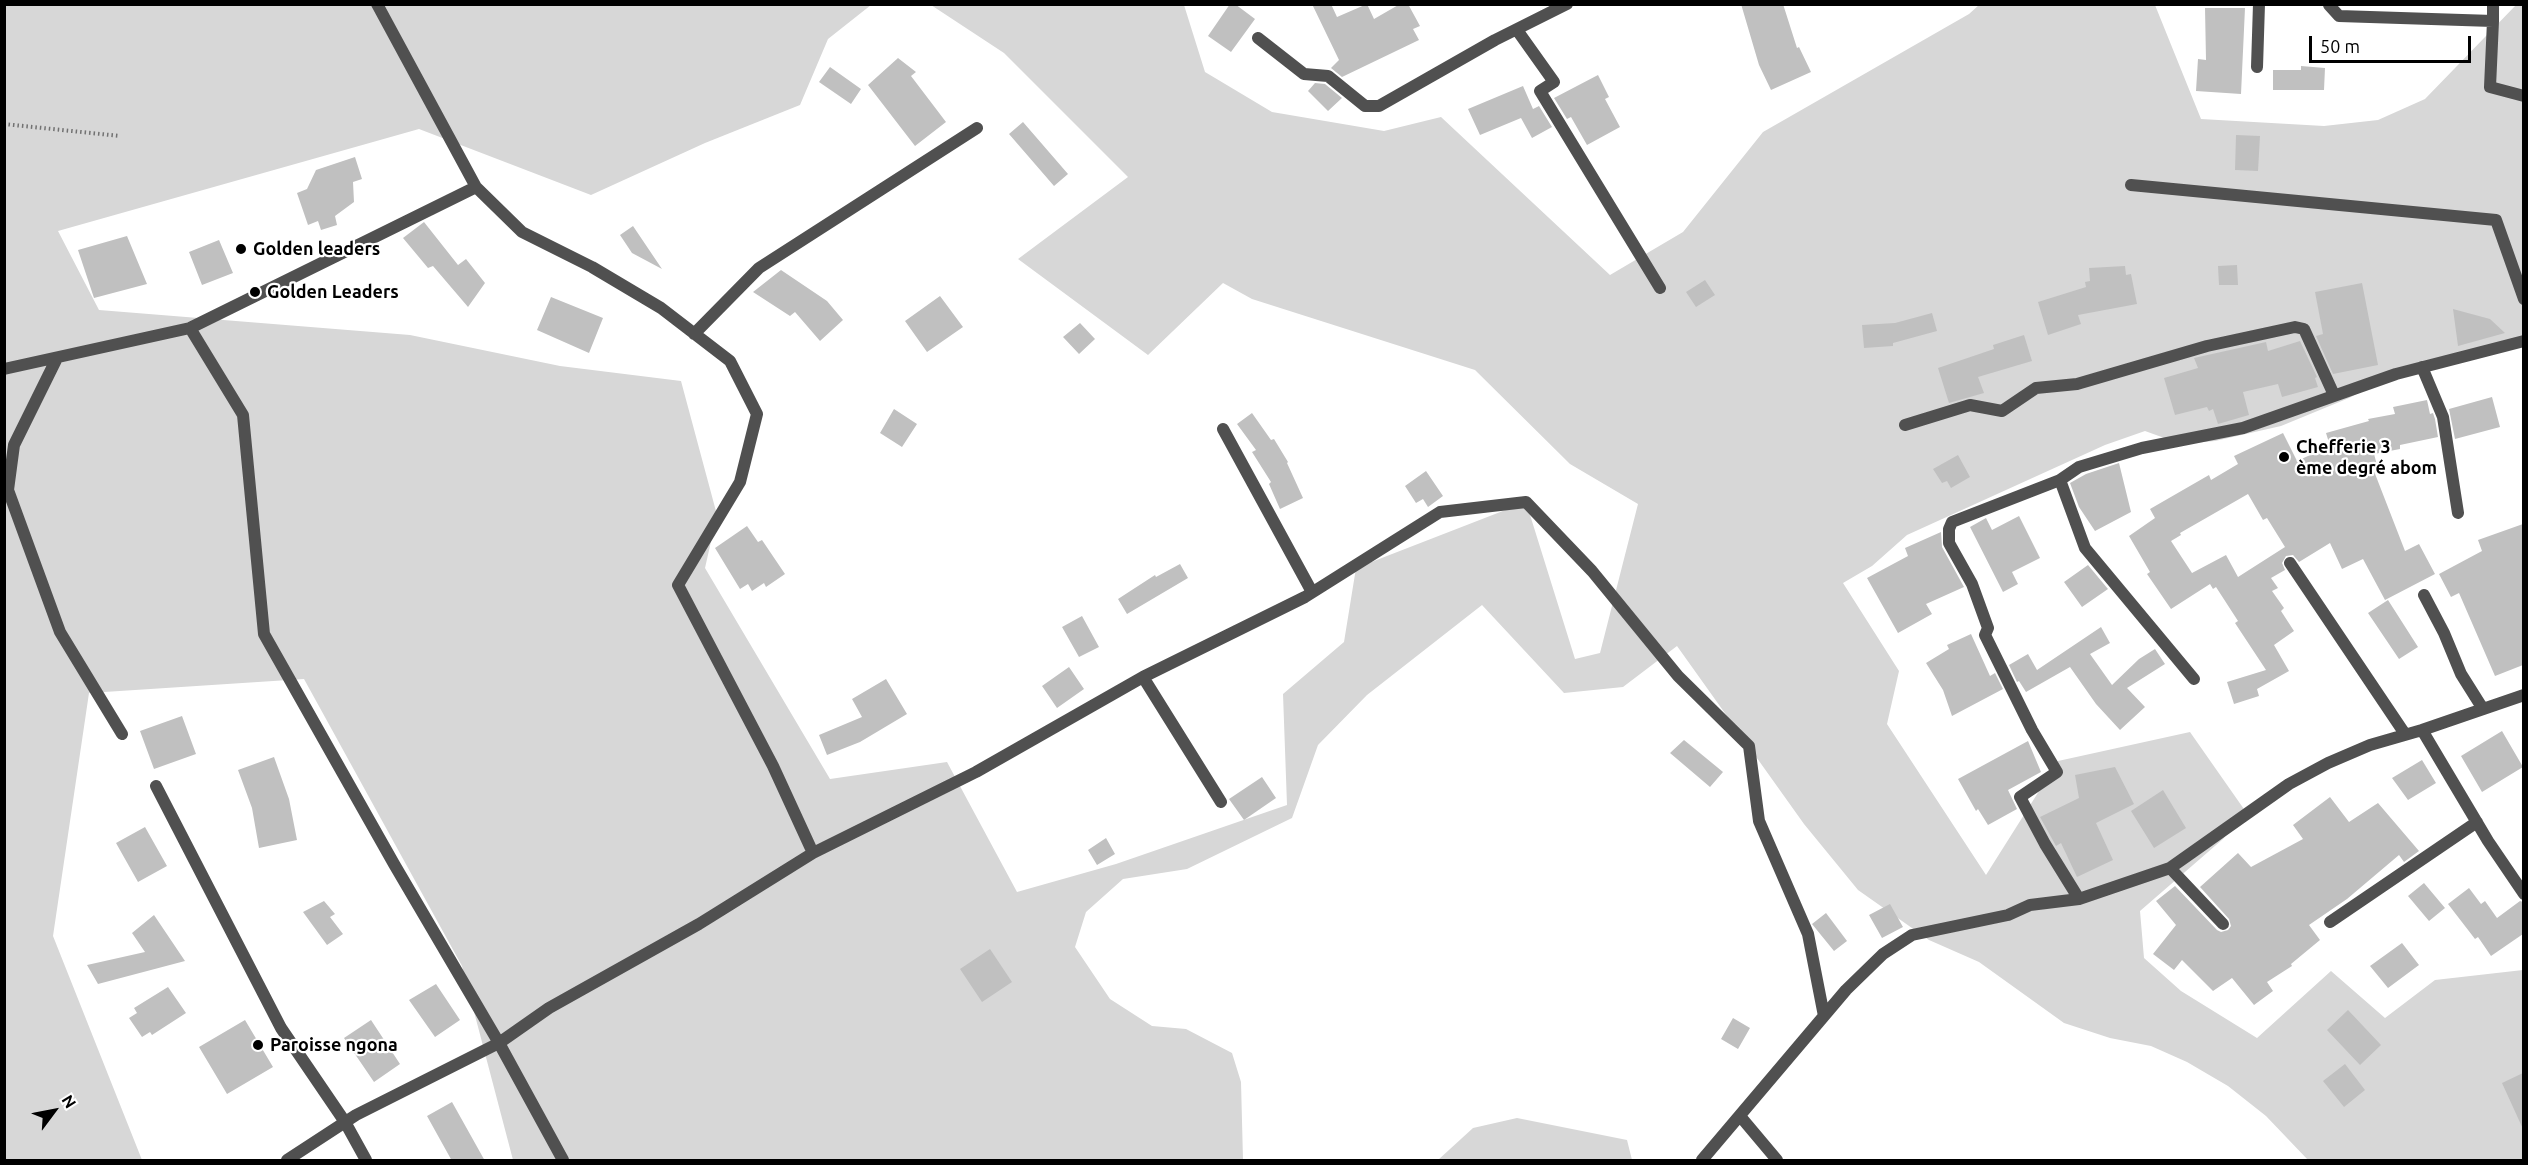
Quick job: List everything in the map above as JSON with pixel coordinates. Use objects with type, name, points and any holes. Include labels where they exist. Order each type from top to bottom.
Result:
[{"type":"street","points":[[377,4],[476,187],[522,232],[592,267],[660,308],[729,361],[757,414],[740,482],[678,585],[773,766],[813,853]]},
{"type":"street","points":[[1258,38],[1304,74],[1328,76],[1365,106],[1372,108],[1568,4]]},
{"type":"street","points":[[2257,67],[2259,4]]},
{"type":"street","points":[[2493,4],[2490,87],[2523,96]]},
{"type":"street","points":[[2329,5],[2339,16],[2493,21]]},
{"type":"street","points":[[1517,30],[1554,82],[1540,91],[1660,288]]},
{"type":"street","points":[[694,334],[759,268],[977,128]]},
{"type":"street","points":[[2131,185],[2496,220],[2523,299]]},
{"type":"street","points":[[4,369],[190,328],[476,187]]},
{"type":"street","points":[[1905,425],[1970,405],[2002,411],[2036,388],[2077,384],[2207,346],[2295,327],[2304,329],[2334,395]]},
{"type":"street","points":[[190,328],[243,415],[264,634],[394,864],[499,1043],[563,1161]]},
{"type":"street","points":[[2079,899],[2045,844],[2020,797],[2057,772],[2032,730],[1985,635],[1988,628],[1972,584],[1949,543],[1949,529],[1952,522],[2060,480],[2079,467],[2142,448],[2242,428],[2422,367],[2523,341]]},
{"type":"street","points":[[57,358],[14,445],[8,490],[60,632],[122,734]]},
{"type":"street","points":[[2422,367],[2443,417],[2458,513]]},
{"type":"street","points":[[1223,429],[1312,592]]},
{"type":"street","points":[[2060,480],[2085,548],[2194,679]]},
{"type":"street","points":[[287,1161],[345,1122],[499,1043],[549,1008],[699,924],[813,853],[976,772],[1143,677],[1312,592],[1440,512],[1527,502],[1592,571],[1678,676],[1749,746],[1759,820],[1808,934],[1824,1016]]},
{"type":"street","points":[[2290,563],[2405,734]]},
{"type":"street","points":[[2424,595],[2444,633],[2461,674],[2483,709]]},
{"type":"street","points":[[1143,677],[1221,802]]},
{"type":"street","points":[[1702,1161],[1824,1016],[1883,954],[1912,935],[2008,915],[2030,905],[2079,899],[2170,868],[2289,784],[2328,763],[2370,744],[2422,730],[2523,695]]},
{"type":"street","points":[[2422,730],[2523,894]]},
{"type":"street","points":[[156,786],[281,1028],[345,1122],[366,1161]]},
{"type":"street","points":[[2330,922],[2477,822]]},
{"type":"street","points":[[2170,868],[2223,924]]},
{"type":"street","points":[[1740,1116],[1777,1161]]},
{"type":"path","points":[[4,124],[120,136]]},
{"type":"shaded area","points":[[5,5],[871,5],[828,39],[800,105],[705,143],[591,195],[419,129],[58,231],[99,310],[410,335],[560,366],[681,381],[717,515],[705,568],[830,779],[947,762],[1017,892],[1116,864],[1287,805],[1283,694],[1344,642],[1356,568],[1526,502],[1575,659],[1600,653],[1638,504],[1570,464],[1475,370],[1252,299],[1223,283],[1148,355],[1018,259],[1128,177],[1004,53],[931,5],[1184,5],[1205,72],[1272,112],[1384,131],[1441,117],[1610,275],[1683,232],[1763,132],[1969,14],[1979,5],[2155,5],[2201,119],[2324,126],[2378,120],[2425,99],[2516,5],[2523,5],[2523,337],[2399,372],[2349,398],[2281,426],[2215,441],[2181,444],[2145,431],[2105,445],[1907,535],[1872,566],[1843,583],[1899,671],[1887,724],[1986,875],[2058,761],[2190,732],[2246,812],[2223,839],[2140,911],[2144,958],[2181,991],[2257,1038],[2331,971],[2385,1018],[2435,980],[2523,970],[2523,1160],[2308,1160],[2266,1116],[2228,1086],[2187,1062],[2151,1046],[2110,1038],[2064,1023],[1979,962],[1929,940],[1858,890],[1804,824],[1677,646],[1623,687],[1564,693],[1482,605],[1367,695],[1318,745],[1292,818],[1187,869],[1123,879],[1086,912],[1075,947],[1110,999],[1152,1026],[1186,1029],[1232,1053],[1241,1082],[1243,1160],[513,1160],[462,966],[304,679],[89,693],[53,936],[142,1160],[5,1160]]},
{"type":"shaded area","points":[[1517,1118],[1627,1140],[1632,1160],[1438,1160],[1473,1128]]},
{"type":"building","points":[[1230,4],[1235,4],[1255,19],[1231,52],[1208,36]]},
{"type":"building","points":[[1312,4],[1331,4],[1337,17],[1367,4],[1374,19],[1400,4],[1408,4],[1420,26],[1413,29],[1419,40],[1342,77],[1331,68],[1339,60]]},
{"type":"building","points":[[1741,4],[1783,4],[1797,48],[1799,47],[1811,72],[1771,90],[1759,65]]},
{"type":"building","points":[[2205,8],[2245,8],[2241,94],[2196,91],[2198,59],[2206,60]]},
{"type":"building","points":[[898,58],[916,72],[911,76],[946,122],[915,146],[868,85]]},
{"type":"building","points":[[2301,66],[2325,68],[2324,90],[2273,90],[2273,70],[2301,70]]},
{"type":"building","points":[[830,67],[861,89],[851,104],[819,82]]},
{"type":"building","points":[[1598,75],[1609,97],[1605,99],[1620,127],[1587,145],[1571,117],[1567,119],[1554,98]]},
{"type":"building","points":[[1315,83],[1325,84],[1342,98],[1328,111],[1308,91]]},
{"type":"building","points":[[1523,86],[1533,109],[1539,106],[1552,127],[1532,138],[1521,118],[1480,135],[1468,109]]},
{"type":"building","points":[[1023,122],[1068,174],[1054,186],[1009,134]]},
{"type":"building","points":[[2236,135],[2260,136],[2258,171],[2235,170]]},
{"type":"building","points":[[355,157],[362,179],[353,182],[354,202],[335,216],[337,225],[321,230],[318,221],[308,225],[297,193],[307,189],[316,170]]},
{"type":"building","points":[[424,222],[458,265],[466,259],[485,283],[468,307],[433,266],[428,268],[403,238]]},
{"type":"building","points":[[633,226],[662,269],[632,253],[620,235]]},
{"type":"building","points":[[127,236],[147,284],[94,298],[78,250]]},
{"type":"building","points":[[219,240],[233,273],[202,285],[189,252]]},
{"type":"building","points":[[2237,265],[2238,285],[2219,285],[2218,266]]},
{"type":"building","points":[[2125,266],[2126,275],[2131,274],[2137,304],[2078,315],[2081,324],[2048,335],[2038,302],[2086,287],[2085,282],[2090,281],[2089,268]]},
{"type":"building","points":[[781,270],[827,301],[843,320],[820,341],[795,312],[790,316],[753,292]]},
{"type":"building","points":[[1705,280],[1715,295],[1696,307],[1686,292]]},
{"type":"building","points":[[2362,283],[2378,365],[2333,374],[2316,336],[2323,334],[2315,292]]},
{"type":"building","points":[[940,296],[963,327],[927,352],[905,321]]},
{"type":"building","points":[[551,297],[603,318],[589,353],[537,330]]},
{"type":"building","points":[[2453,309],[2490,319],[2505,333],[2458,346]]},
{"type":"building","points":[[1932,313],[1937,331],[1893,343],[1893,346],[1864,348],[1862,325],[1895,323]]},
{"type":"building","points":[[1080,323],[1095,339],[1079,354],[1063,337]]},
{"type":"building","points":[[2024,335],[2032,361],[1978,377],[1984,393],[1949,403],[1938,368],[1994,349],[1993,345]]},
{"type":"building","points":[[2300,341],[2317,377],[2315,378],[2318,387],[2282,397],[2278,384],[2243,392],[2249,415],[2218,424],[2213,409],[2209,411],[2207,407],[2175,415],[2164,378],[2198,368],[2194,358],[2266,342],[2268,351]]},
{"type":"building","points":[[2492,397],[2500,427],[2455,439],[2449,409]]},
{"type":"building","points":[[2427,400],[2430,414],[2433,413],[2435,419],[2438,437],[2400,445],[2400,449],[2374,454],[2377,465],[2372,466],[2405,551],[2419,544],[2435,574],[2385,600],[2363,559],[2342,569],[2330,543],[2299,562],[2293,555],[2286,556],[2282,563],[2285,570],[2271,578],[2278,588],[2272,591],[2284,608],[2281,611],[2294,631],[2274,645],[2289,671],[2257,689],[2259,696],[2234,704],[2227,682],[2266,670],[2235,623],[2238,621],[2216,587],[2213,589],[2210,584],[2171,609],[2147,574],[2150,572],[2129,536],[2155,518],[2150,509],[2209,475],[2211,480],[2238,464],[2234,456],[2283,433],[2297,461],[2330,446],[2326,433],[2369,421],[2368,419],[2395,414],[2393,407]],"holes":[[[2248,494],[2263,520],[2267,518],[2285,547],[2238,577],[2226,555],[2192,573],[2171,541],[2181,535],[2180,533]]]},
{"type":"building","points":[[894,409],[917,424],[902,447],[880,433]]},
{"type":"building","points":[[1252,413],[1271,440],[1274,439],[1288,462],[1303,498],[1280,509],[1269,484],[1271,482],[1252,452],[1256,450],[1237,424]]},
{"type":"building","points":[[1958,455],[1970,477],[1951,488],[1947,481],[1942,483],[1933,469]]},
{"type":"building","points":[[2119,463],[2131,512],[2095,531],[2079,507],[2070,483],[2086,474]]},
{"type":"building","points":[[1426,471],[1443,496],[1428,507],[1423,499],[1416,503],[1405,486]]},
{"type":"building","points":[[2019,516],[2040,558],[2012,572],[2018,584],[2003,592],[1970,527],[1986,518],[1992,530]]},
{"type":"building","points":[[2523,524],[2523,665],[2495,676],[2459,593],[2451,597],[2439,574],[2482,551],[2478,540]]},
{"type":"building","points":[[747,526],[758,542],[762,540],[785,574],[766,587],[764,583],[752,591],[748,584],[740,589],[715,548]]},
{"type":"building","points":[[1941,532],[1942,547],[1964,587],[1926,604],[1932,614],[1898,633],[1867,578],[1908,556],[1905,548]]},
{"type":"building","points":[[1180,564],[1188,578],[1127,614],[1118,599],[1155,575],[1156,577]]},
{"type":"building","points":[[2088,565],[2108,589],[2082,607],[2064,582]]},
{"type":"building","points":[[2388,600],[2418,647],[2399,659],[2368,613]]},
{"type":"building","points":[[1082,616],[1099,647],[1079,657],[1062,627]]},
{"type":"building","points":[[2101,627],[2110,643],[2090,654],[2112,685],[2139,659],[2155,649],[2165,664],[2127,688],[2145,707],[2120,730],[2096,704],[2070,667],[2026,692],[2019,681],[2017,682],[2009,665],[2028,654],[2037,670]]},
{"type":"building","points":[[1971,634],[1990,676],[1995,673],[2003,689],[1952,716],[1943,690],[1926,663],[1949,649],[1947,645]]},
{"type":"building","points":[[1069,667],[1084,689],[1057,708],[1042,686]]},
{"type":"building","points":[[886,679],[907,714],[860,742],[827,755],[819,735],[862,717],[852,699]]},
{"type":"building","points":[[182,716],[196,754],[154,769],[140,731]]},
{"type":"building","points":[[2502,731],[2523,767],[2482,792],[2461,756]]},
{"type":"building","points":[[1684,740],[1723,772],[1710,787],[1670,753]]},
{"type":"building","points":[[2028,741],[2041,772],[2008,790],[2017,809],[1988,825],[1978,809],[1976,811],[1958,779]]},
{"type":"building","points":[[274,757],[289,799],[297,840],[259,848],[252,808],[238,770]]},
{"type":"building","points":[[2422,760],[2436,783],[2408,800],[2392,778]]},
{"type":"building","points":[[2115,767],[2134,804],[2096,823],[2113,860],[2077,877],[2061,843],[2056,846],[2040,817],[2079,798],[2075,775]]},
{"type":"building","points":[[1262,777],[1276,798],[1244,820],[1229,799]]},
{"type":"building","points":[[2163,790],[2186,828],[2154,848],[2131,811]]},
{"type":"building","points":[[2330,797],[2349,822],[2378,803],[2419,851],[2404,862],[2399,855],[2347,899],[2309,925],[2320,940],[2291,964],[2292,966],[2267,982],[2273,991],[2254,1005],[2232,978],[2213,991],[2182,960],[2174,970],[2153,954],[2176,925],[2156,901],[2175,886],[2217,930],[2221,932],[2228,930],[2231,926],[2229,919],[2200,887],[2238,853],[2251,867],[2303,839],[2293,825]]},
{"type":"building","points":[[145,827],[167,866],[138,882],[116,843]]},
{"type":"building","points":[[1106,838],[1115,854],[1097,865],[1088,850]]},
{"type":"building","points":[[2424,883],[2445,908],[2429,921],[2408,896]]},
{"type":"building","points":[[2469,888],[2481,904],[2485,901],[2497,918],[2520,901],[2523,902],[2523,934],[2491,956],[2478,937],[2475,939],[2448,904]]},
{"type":"building","points":[[324,901],[335,914],[330,917],[343,934],[327,945],[303,912]]},
{"type":"building","points":[[1890,904],[1903,927],[1882,938],[1869,915]]},
{"type":"building","points":[[1826,913],[1847,941],[1834,951],[1812,924]]},
{"type":"building","points":[[154,915],[185,961],[98,984],[87,965],[145,952],[132,933]]},
{"type":"building","points":[[2402,943],[2419,965],[2388,988],[2370,966]]},
{"type":"building","points":[[990,949],[1012,982],[982,1002],[960,969]]},
{"type":"building","points":[[436,984],[460,1020],[435,1037],[409,1000]]},
{"type":"building","points":[[168,987],[186,1013],[152,1035],[150,1032],[142,1037],[129,1018],[137,1013],[134,1008]]},
{"type":"building","points":[[2348,1010],[2381,1045],[2360,1065],[2327,1030]]},
{"type":"building","points":[[1733,1018],[1750,1028],[1738,1049],[1721,1039]]},
{"type":"building","points":[[245,1020],[273,1067],[227,1094],[199,1047]]},
{"type":"building","points":[[371,1020],[400,1064],[374,1082],[344,1038]]},
{"type":"building","points":[[2345,1064],[2365,1090],[2344,1107],[2323,1081]]},
{"type":"building","points":[[2523,1073],[2523,1129],[2502,1083]]},
{"type":"building","points":[[452,1102],[485,1161],[452,1161],[427,1116]]},
{"type":"place","name":"Golden leaders","points":[[241,249]]},
{"type":"place","name":"Golden Leaders","points":[[255,292]]},
{"type":"place","name":"Chefferie 3 ème degré abom","points":[[2284,457]]},
{"type":"place","name":"Paroisse ngona","points":[[258,1045]]}]
